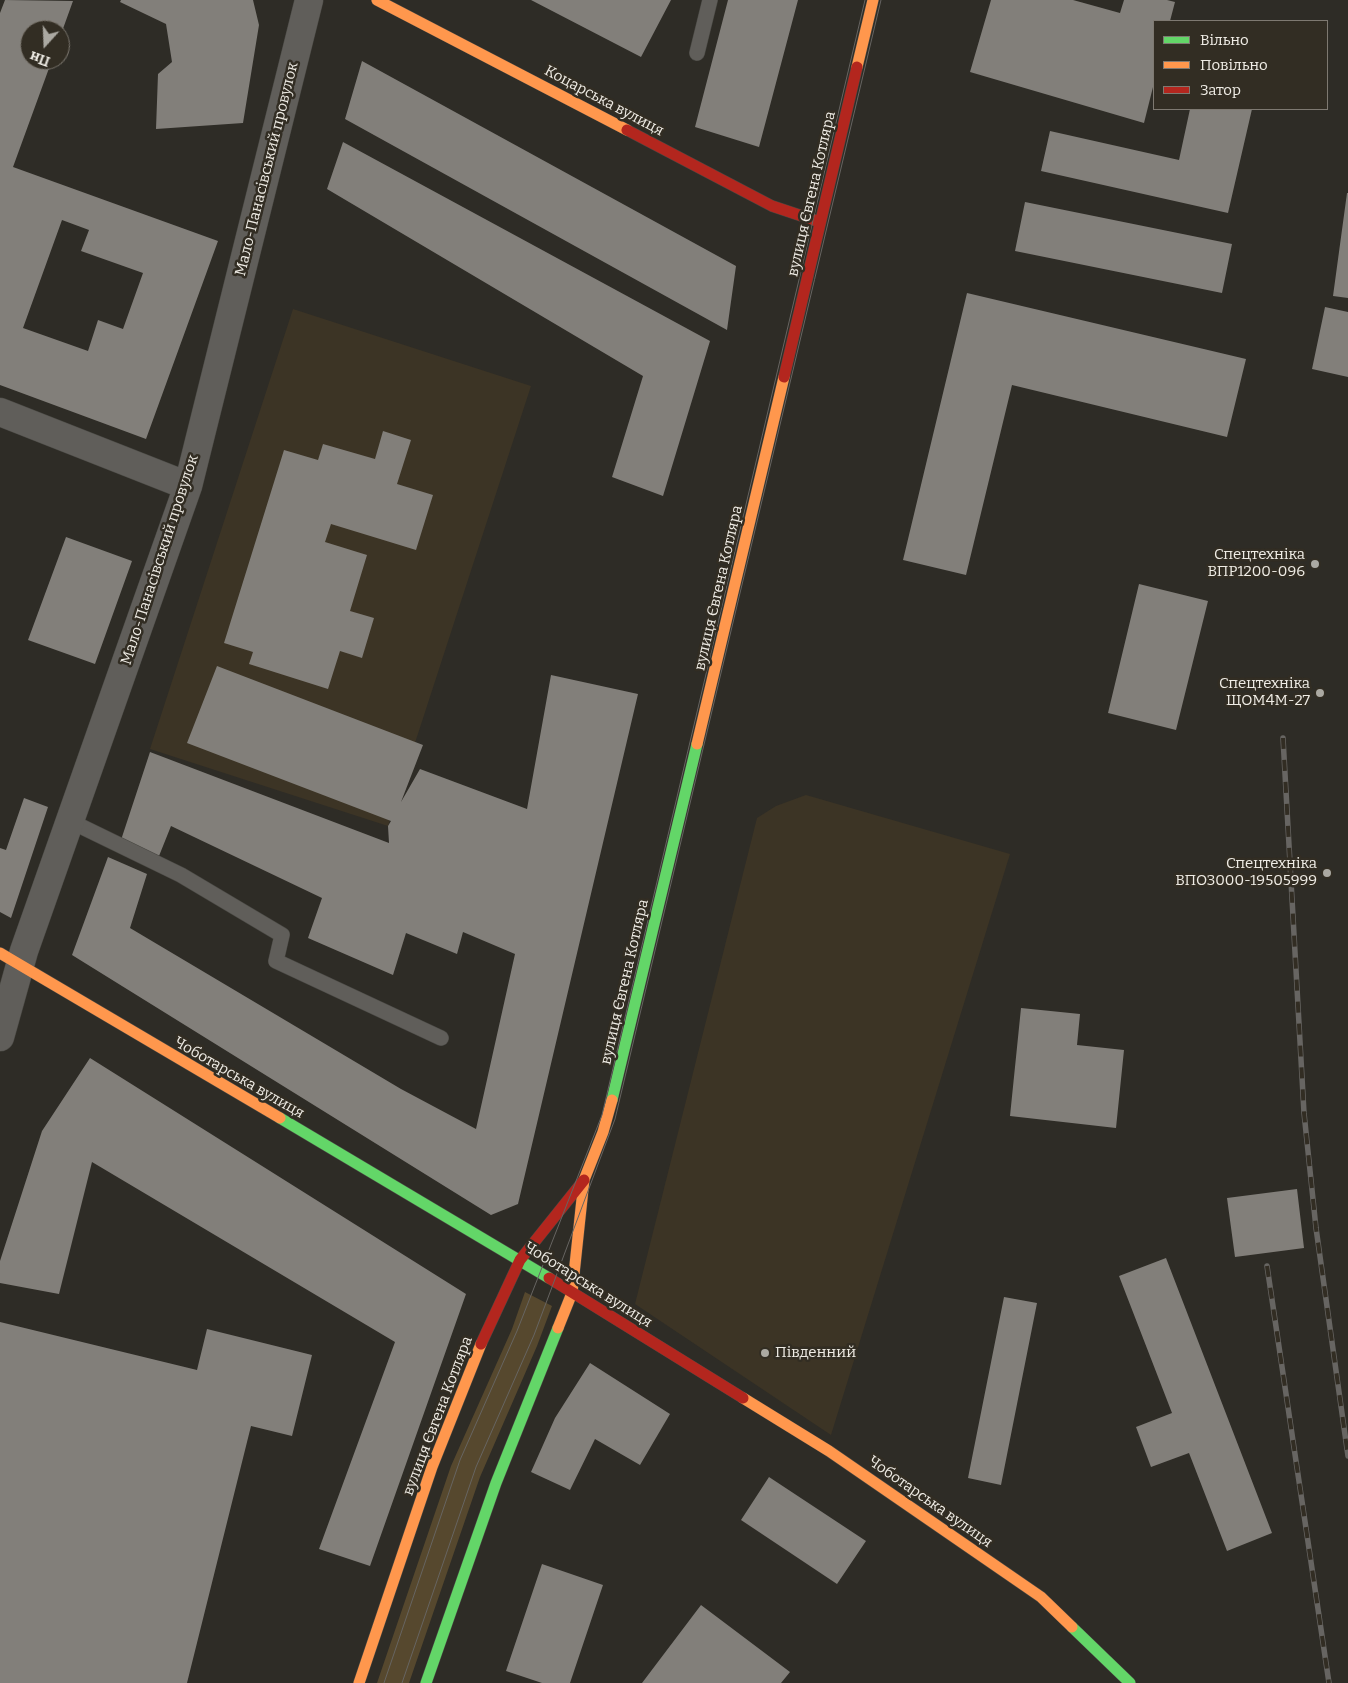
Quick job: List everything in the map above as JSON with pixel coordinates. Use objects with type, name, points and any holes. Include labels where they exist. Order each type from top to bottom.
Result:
[{"type":"main road","name":"Коцарська вулиця","points":[[377,0],[772,206],[820,222]]},
{"type":"main road","name":"вулиця Євгена Котляра","points":[[426,1683],[496,1482],[572,1292],[584,1180],[603,1132],[616,1088],[873,0]]},
{"type":"main road","name":"Чоботарська вулиця","points":[[10,959],[520,1260],[829,1451],[1041,1597],[1130,1683]]},
{"type":"main road","name":"вулиця Євгена Котляра","points":[[359,1683],[432,1467],[481,1345],[520,1260],[584,1180]]},
{"type":"street","name":"Мало-Панасівський провулок","points":[[0,1037],[10,959],[70,821],[188,486],[309,0]]},
{"type":"street","points":[[0,412],[188,486]]},
{"type":"lane","points":[[697,53],[710,0]]},
{"type":"lane","points":[[70,821],[181,875],[282,935],[276,961],[441,1038]]},
{"type":"shaded area","points":[[293,309],[531,386],[388,826],[150,749]]},
{"type":"shaded area","points":[[806,795],[1010,854],[831,1435],[635,1304],[757,818],[776,806]]},
{"type":"shaded area","points":[[525,1292],[552,1306],[537,1346],[480,1477],[409,1683],[377,1683],[451,1466],[512,1329]]},
{"type":"building","points":[[5,0],[73,1],[66,20],[20,20],[20,70],[48,70],[13,167],[218,241],[146,439],[0,385],[0,13]],"holes":[[[62,220],[89,230],[81,251],[143,273],[123,329],[98,320],[88,351],[23,328]]]},
{"type":"building","points":[[121,0],[253,0],[259,25],[243,123],[156,129],[158,74],[172,62],[166,24],[120,2]]},
{"type":"building","points":[[531,0],[671,0],[641,57]]},
{"type":"building","points":[[728,0],[798,0],[759,147],[695,127]]},
{"type":"building","points":[[991,0],[1073,0],[1120,13],[1124,0],[1167,0],[1175,2],[1170,20],[1153,20],[1153,87],[1144,123],[970,72]]},
{"type":"building","points":[[362,61],[736,266],[727,330],[345,119]]},
{"type":"building","points":[[1190,110],[1252,110],[1228,213],[1041,171],[1050,131],[1179,160]]},
{"type":"building","points":[[343,142],[710,341],[663,496],[612,477],[643,376],[327,189]]},
{"type":"building","points":[[1348,193],[1348,298],[1333,296]]},
{"type":"building","points":[[1025,202],[1232,244],[1222,293],[1015,251]]},
{"type":"building","points":[[967,293],[1246,359],[1227,437],[1012,385],[966,575],[903,560]]},
{"type":"building","points":[[1325,307],[1348,312],[1348,377],[1312,369]]},
{"type":"building","points":[[383,431],[411,440],[397,484],[433,495],[416,550],[331,524],[325,542],[367,555],[350,611],[374,618],[362,658],[340,651],[328,689],[249,664],[253,652],[224,643],[284,450],[318,460],[323,444],[375,459]]},
{"type":"building","points":[[66,537],[132,561],[95,664],[28,640]]},
{"type":"building","points":[[1139,584],[1208,601],[1176,730],[1108,713]]},
{"type":"building","points":[[217,666],[423,745],[401,802],[420,769],[527,809],[551,675],[638,694],[518,1204],[491,1215],[72,955],[108,857],[147,874],[130,928],[401,1089],[476,1129],[515,954],[463,932],[457,954],[406,933],[393,975],[308,938],[322,898],[171,826],[159,856],[121,840],[150,752],[389,843],[388,826],[391,821],[187,743]]},
{"type":"building","points":[[24,798],[48,807],[11,918],[0,912],[0,848],[6,850]]},
{"type":"building","points":[[1021,1008],[1080,1014],[1077,1045],[1124,1050],[1116,1128],[1010,1116]]},
{"type":"building","points":[[90,1058],[466,1294],[370,1566],[319,1549],[395,1342],[92,1162],[59,1294],[0,1283],[0,1261],[42,1131]]},
{"type":"building","points":[[1297,1189],[1304,1248],[1235,1257],[1227,1198]]},
{"type":"building","points":[[1166,1258],[1272,1533],[1227,1551],[1189,1453],[1151,1467],[1136,1427],[1172,1413],[1119,1276]]},
{"type":"building","points":[[1004,1297],[1037,1303],[1001,1485],[968,1478]]},
{"type":"building","points":[[0,1322],[197,1370],[207,1329],[312,1355],[292,1436],[251,1426],[187,1683],[0,1683]]},
{"type":"building","points":[[590,1363],[670,1414],[640,1465],[595,1439],[570,1490],[531,1472],[555,1418]]},
{"type":"building","points":[[769,1477],[866,1541],[837,1584],[741,1520]]},
{"type":"building","points":[[542,1564],[603,1585],[570,1683],[542,1683],[506,1671]]},
{"type":"building","points":[[701,1605],[790,1672],[781,1683],[642,1683]]},
{"type":"tram line","points":[[384,1683],[460,1460],[517,1331],[602,1115],[865,0]]},
{"type":"tram line","points":[[402,1683],[476,1467],[534,1335],[615,1119],[881,0]]},
{"type":"railway","points":[[1283,738],[1304,1113],[1316,1228],[1348,1456]]},
{"type":"railway","points":[[1267,1266],[1329,1683]]},
{"type":"traffic: fast","points":[[612,1100],[697,744]]},
{"type":"traffic: fast","points":[[280,1118],[549,1278]]},
{"type":"traffic: fast","points":[[426,1683],[496,1483],[558,1328]]},
{"type":"traffic: fast","points":[[1072,1627],[1130,1683]]},
{"type":"traffic: slow","points":[[377,0],[627,130]]},
{"type":"traffic: slow","points":[[857,67],[873,0]]},
{"type":"traffic: slow","points":[[697,744],[784,377]]},
{"type":"traffic: slow","points":[[0,953],[280,1118]]},
{"type":"traffic: slow","points":[[558,1328],[572,1293],[584,1180],[603,1132],[612,1100]]},
{"type":"traffic: slow","points":[[359,1683],[432,1467],[481,1344]]},
{"type":"traffic: slow","points":[[743,1398],[829,1451],[1041,1597],[1072,1627]]},
{"type":"traffic: jam","points":[[784,377],[857,67]]},
{"type":"traffic: jam","points":[[627,130],[772,206],[820,222]]},
{"type":"traffic: jam","points":[[481,1344],[520,1260],[584,1180]]},
{"type":"traffic: jam","points":[[549,1278],[743,1398]]},
{"type":"place","name":"Спецтехніка ВПР1200-096","points":[[1315,564]]},
{"type":"place","name":"Спецтехніка ЩОМ4М-27","points":[[1320,693]]},
{"type":"place","name":"Спецтехніка ВПО3000-19505999","points":[[1327,873]]},
{"type":"place","name":"Південний","points":[[765,1353]]}]
